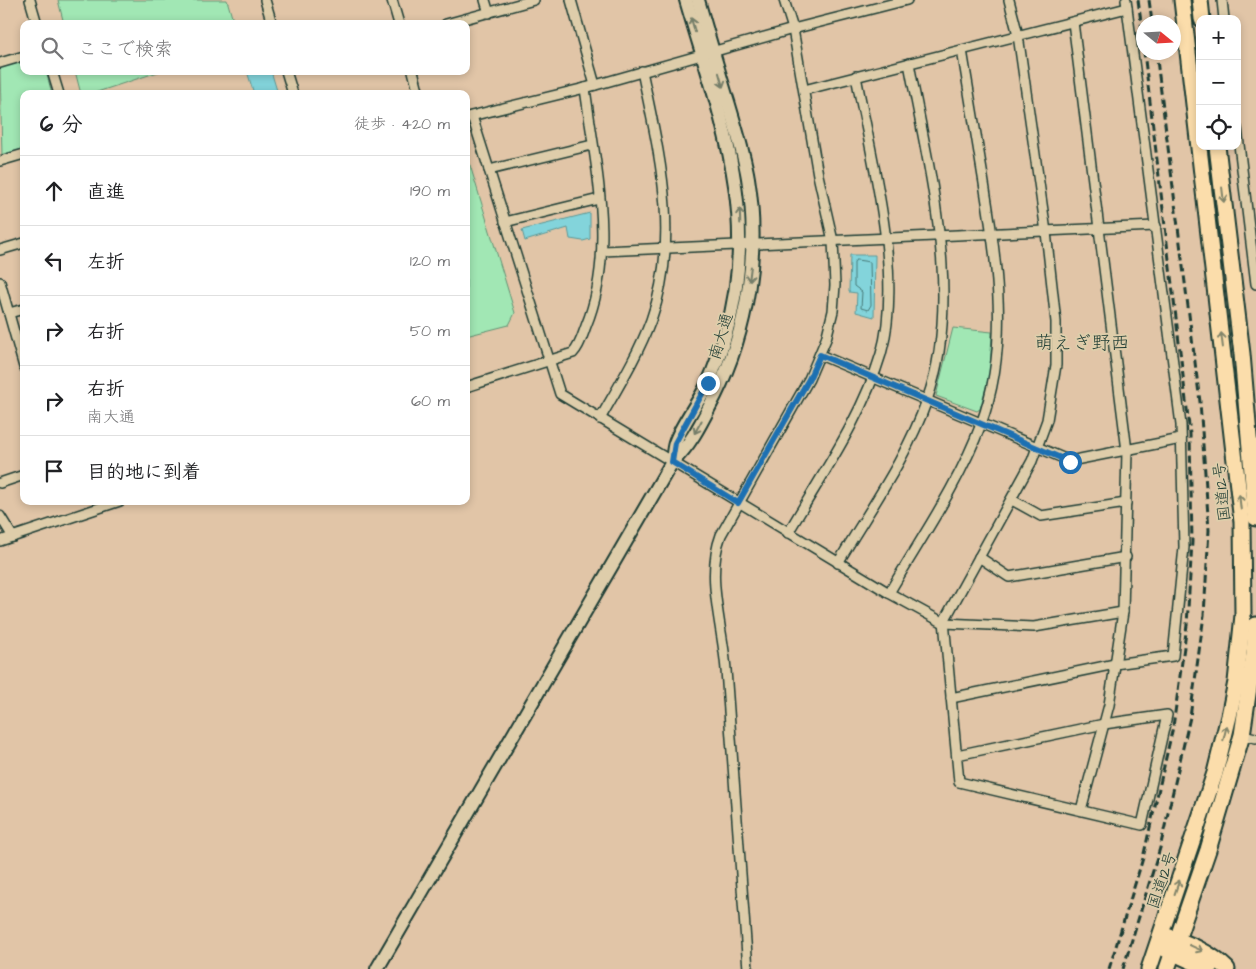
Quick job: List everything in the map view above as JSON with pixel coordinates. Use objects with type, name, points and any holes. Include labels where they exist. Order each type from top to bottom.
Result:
[{"type":"highway","name":"国道12号","points":[[1149,969],[1223,744],[1236,682],[1244,585],[1240,502],[1182,0]]},
{"type":"highway","points":[[1200,0],[1202,15]]},
{"type":"highway","name":"国道12号","points":[[1217,150],[1242,354],[1256,518]]},
{"type":"highway","points":[[1167,969],[1249,737],[1256,625]]},
{"type":"highway","points":[[1159,940],[1216,958],[1227,969]]},
{"type":"highway","points":[[1175,946],[1209,969]]},
{"type":"street","points":[[30,0],[37,20]]},
{"type":"street","points":[[265,0],[271,20]]},
{"type":"street","points":[[392,0],[398,20]]},
{"type":"street","points":[[485,0],[489,13]]},
{"type":"street","points":[[462,20],[534,0]]},
{"type":"street","points":[[571,0],[595,85]]},
{"type":"street","name":"南大通","points":[[377,969],[672,462],[685,450],[718,390],[731,359],[746,301],[746,244],[751,207],[746,169],[707,53],[686,0]]},
{"type":"street","name":"南大通","points":[[698,0],[707,53]]},
{"type":"street","points":[[748,969],[726,667],[714,573],[717,544],[738,503],[809,379],[829,330],[834,302],[833,241],[818,175],[793,29],[784,0]]},
{"type":"street","points":[[470,117],[585,88],[793,29],[907,0]]},
{"type":"street","points":[[957,755],[1104,724],[1167,715],[1142,824],[959,782],[944,623],[1012,500],[1038,446],[1052,397],[1056,358],[1056,322],[1046,232],[1018,35],[1009,0]]},
{"type":"street","points":[[1222,0],[1224,15]]},
{"type":"street","points":[[804,90],[1073,22],[1127,4],[1181,438],[1184,547],[1173,656],[1115,664],[951,698]]},
{"type":"street","points":[[1073,22],[1127,450],[1126,557],[1123,612],[1104,724],[1081,810]]},
{"type":"street","points":[[889,593],[968,457],[982,423],[995,373],[999,339],[992,234],[962,50]]},
{"type":"street","points":[[0,63],[20,57]]},
{"type":"street","points":[[838,563],[908,442],[928,400],[943,335],[940,236],[909,63]]},
{"type":"street","points":[[600,418],[648,327],[660,287],[666,248],[667,222],[663,177],[642,71]]},
{"type":"street","points":[[53,75],[58,90]]},
{"type":"street","points":[[287,75],[292,90]]},
{"type":"street","points":[[414,75],[418,90]]},
{"type":"street","points":[[788,533],[856,415],[873,377],[884,341],[888,312],[886,239],[856,76]]},
{"type":"street","points":[[470,386],[573,353],[578,346],[593,306],[603,251],[599,199],[585,88]]},
{"type":"street","points":[[470,120],[489,170],[560,394],[838,563],[944,623],[1034,627],[1123,612]]},
{"type":"street","points":[[489,170],[592,144]]},
{"type":"street","points":[[1240,150],[1256,284]]},
{"type":"street","points":[[0,161],[20,155]]},
{"type":"street","points":[[505,222],[599,199]]},
{"type":"street","points":[[603,251],[1156,226]]},
{"type":"street","points":[[0,250],[20,244]]},
{"type":"street","points":[[0,282],[20,353]]},
{"type":"street","points":[[9,313],[20,310]]},
{"type":"street","points":[[820,355],[1038,446],[1070,462],[1181,438]]},
{"type":"street","points":[[0,483],[20,476]]},
{"type":"street","points":[[1012,500],[1041,516],[1126,503]]},
{"type":"street","points":[[1,539],[108,505]]},
{"type":"street","points":[[0,516],[12,537]]},
{"type":"street","points":[[979,557],[1010,577],[1126,557]]},
{"type":"green space","points":[[58,0],[227,0],[233,20],[63,20]]},
{"type":"green space","points":[[20,62],[20,75],[47,75],[51,90],[20,90],[20,150],[2,156],[0,68]]},
{"type":"green space","points":[[76,75],[149,75],[103,90],[80,90]]},
{"type":"green space","points":[[470,165],[515,313],[509,325],[470,335]]},
{"type":"green space","points":[[953,328],[992,332],[990,372],[980,409],[977,411],[936,396]]},
{"type":"water","points":[[248,75],[272,75],[277,90],[253,90]]},
{"type":"water","points":[[590,213],[590,239],[583,241],[570,239],[568,228],[525,241],[522,230]]},
{"type":"water","points":[[850,255],[875,255],[874,317],[856,312],[857,293],[849,292]]},
{"type":"railway","points":[[1138,0],[1140,15]]},
{"type":"railway","points":[[1149,0],[1151,15]]},
{"type":"railway","points":[[1109,969],[1143,858],[1173,727],[1187,625],[1192,542],[1190,434],[1145,60]]},
{"type":"railway","points":[[1123,969],[1160,848],[1190,717],[1204,615],[1209,530],[1200,402],[1157,60]]},
{"type":"district","name":"萌えぎ野西","points":[[1082,342]]},
{"type":"route","points":[[708,383],[675,443],[672,462],[738,503],[809,379],[820,355],[1038,446],[1070,462]]}]
